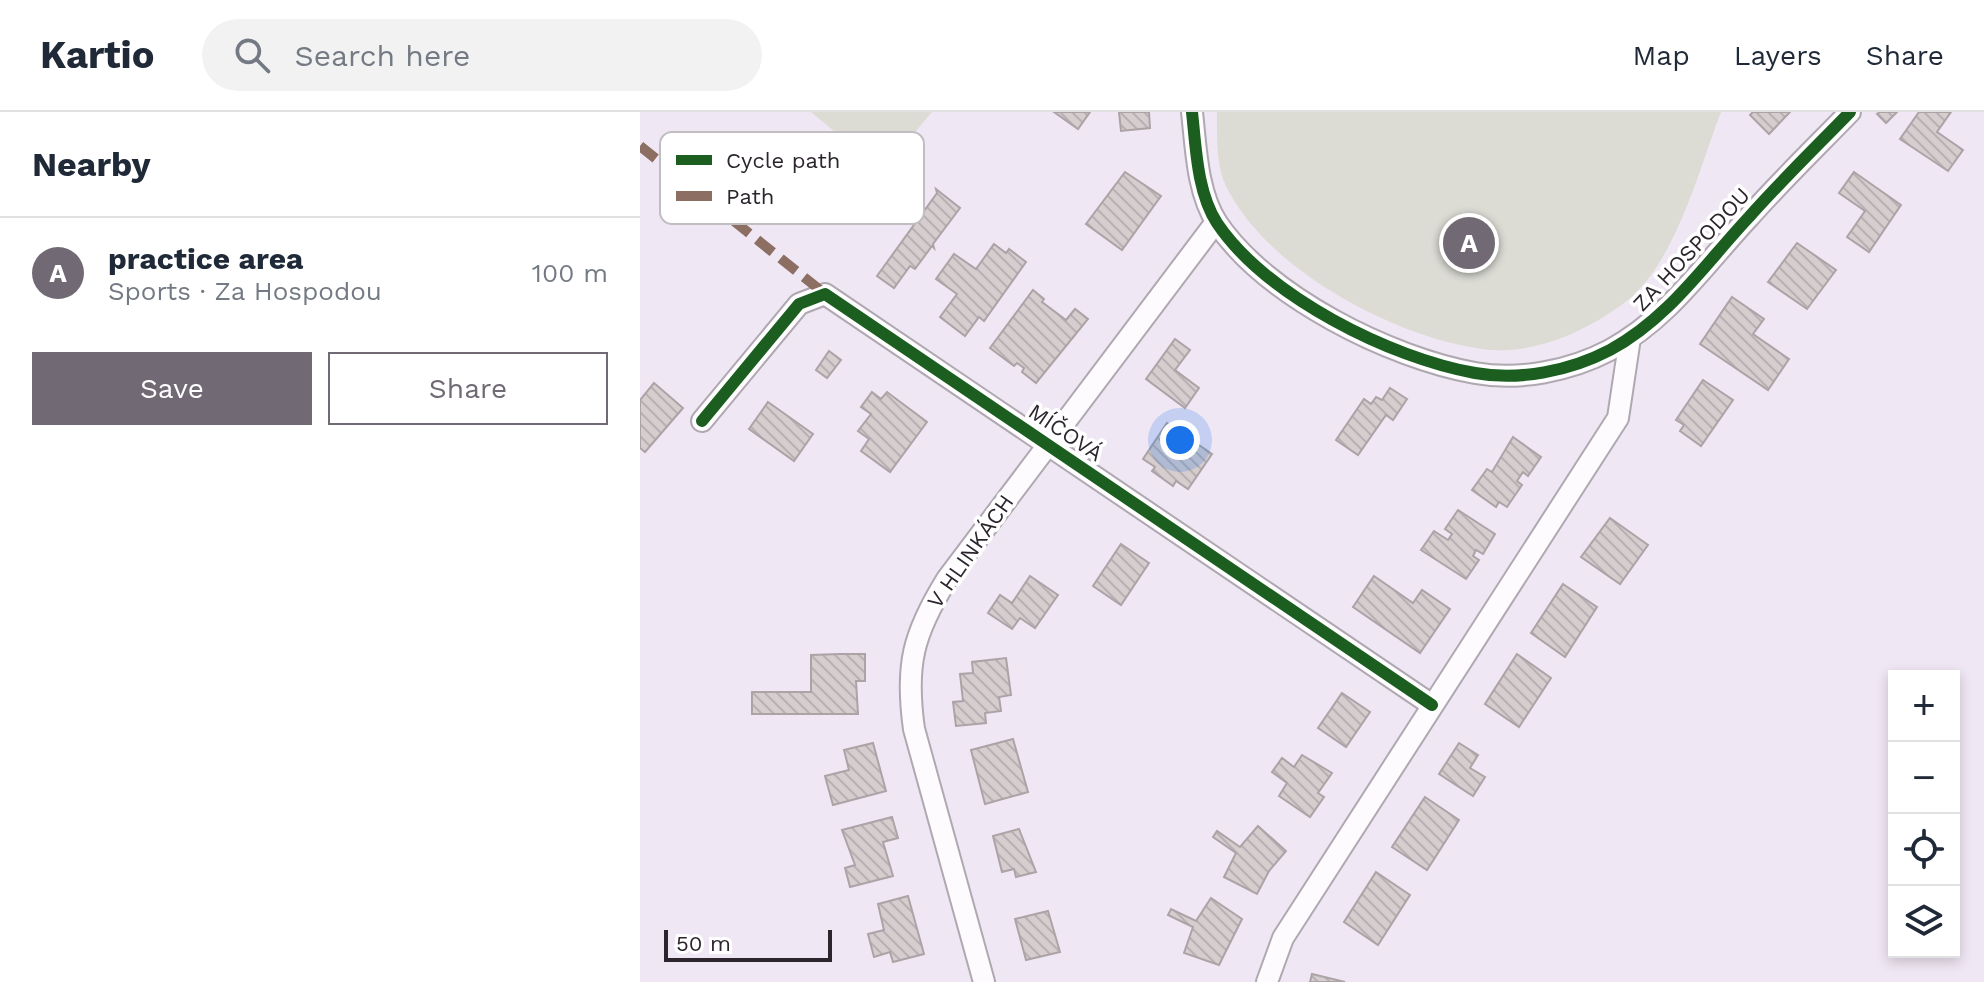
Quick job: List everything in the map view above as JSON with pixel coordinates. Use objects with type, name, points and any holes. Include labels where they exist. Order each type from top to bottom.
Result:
[{"type":"street","name":"ZA HOSPODOU","points":[[1192,112],[1200,180],[1216,222],[1278,285],[1356,330],[1422,359],[1477,373],[1525,375],[1577,365],[1630,338],[1661,315],[1750,215],[1850,112]]},
{"type":"street","name":"V HLINKÁCH","points":[[984,982],[914,729],[909,691],[911,655],[922,619],[947,579],[1216,222]]},
{"type":"street","name":"MÍČOVÁ","points":[[702,421],[799,304],[825,294],[1432,705]]},
{"type":"street","points":[[1267,982],[1283,938],[1618,418],[1630,338]]},
{"type":"shaded area","points":[[811,112],[932,112],[915,132],[835,132]]},
{"type":"shaded area","points":[[1217,112],[1721,112],[1673,238],[1645,283],[1628,300],[1578,331],[1540,345],[1502,350],[1447,342],[1410,330],[1335,294],[1300,270],[1269,244],[1244,215],[1225,184],[1219,158]]},
{"type":"building","points":[[1054,112],[1090,112],[1078,129]]},
{"type":"building","points":[[1119,112],[1149,112],[1150,128],[1121,131]]},
{"type":"building","points":[[1753,112],[1790,112],[1769,134],[1750,115]]},
{"type":"building","points":[[1897,112],[1886,123],[1877,114]]},
{"type":"building","points":[[1919,112],[1951,112],[1937,132],[1963,150],[1948,171],[1900,139]]},
{"type":"building","points":[[1125,172],[1161,196],[1122,250],[1086,224]]},
{"type":"building","points":[[1854,172],[1901,205],[1869,252],[1847,237],[1865,211],[1839,193]]},
{"type":"building","points":[[936,189],[960,208],[933,244],[934,248],[932,246],[915,269],[910,266],[894,288],[877,276],[915,224],[924,224],[924,211],[937,193]]},
{"type":"building","points":[[1797,243],[1836,270],[1807,309],[1768,282]]},
{"type":"building","points":[[994,244],[1006,253],[1009,249],[1026,262],[984,321],[979,317],[965,336],[940,317],[957,294],[936,279],[954,254],[976,269]]},
{"type":"building","points":[[1033,290],[1044,299],[1042,302],[1066,320],[1075,309],[1088,319],[1036,383],[1022,372],[1024,368],[1017,363],[1014,366],[990,348]]},
{"type":"building","points":[[1732,297],[1764,319],[1753,334],[1789,359],[1768,390],[1700,344]]},
{"type":"building","points":[[1175,339],[1190,350],[1175,370],[1199,388],[1185,408],[1146,379]]},
{"type":"building","points":[[829,351],[841,360],[827,378],[816,370]]},
{"type":"building","points":[[1703,380],[1733,400],[1701,446],[1680,431],[1684,425],[1676,420]]},
{"type":"building","points":[[654,383],[683,408],[645,452],[640,448],[640,400]]},
{"type":"building","points":[[1390,388],[1407,399],[1393,420],[1386,415],[1358,455],[1336,440],[1364,399],[1371,404],[1376,397],[1382,400]]},
{"type":"building","points":[[872,392],[881,399],[887,392],[927,422],[890,472],[861,451],[869,439],[858,431],[871,414],[861,407]]},
{"type":"building","points":[[768,402],[813,434],[794,461],[749,429]]},
{"type":"building","points":[[1167,423],[1212,454],[1188,489],[1176,481],[1173,486],[1152,471],[1155,467],[1143,459]]},
{"type":"building","points":[[1513,437],[1541,457],[1528,476],[1523,472],[1517,481],[1522,485],[1507,507],[1499,502],[1496,507],[1472,490],[1487,469],[1492,472]]},
{"type":"building","points":[[1458,510],[1495,534],[1483,554],[1476,550],[1473,556],[1479,560],[1466,579],[1421,550],[1434,531],[1448,540],[1452,534],[1445,529]]},
{"type":"building","points":[[1610,518],[1648,545],[1620,584],[1581,557]]},
{"type":"building","points":[[1121,544],[1149,563],[1121,605],[1093,586]]},
{"type":"building","points":[[1030,576],[1058,595],[1035,628],[1020,618],[1012,629],[988,613],[1000,595],[1012,603]]},
{"type":"building","points":[[1374,576],[1413,603],[1422,590],[1450,609],[1420,653],[1353,607]]},
{"type":"building","points":[[1563,584],[1597,607],[1565,657],[1531,633]]},
{"type":"building","points":[[865,654],[865,681],[856,681],[858,714],[752,714],[752,692],[811,692],[811,655]]},
{"type":"building","points":[[1517,654],[1551,678],[1519,727],[1485,704]]},
{"type":"building","points":[[1006,658],[1011,695],[999,697],[1001,711],[985,713],[986,723],[956,726],[953,702],[963,701],[960,674],[973,673],[972,662]]},
{"type":"building","points":[[1342,693],[1370,712],[1346,747],[1318,728]]},
{"type":"building","points":[[1013,739],[1028,792],[985,804],[971,750]]},
{"type":"building","points":[[873,743],[886,791],[833,805],[825,776],[849,770],[844,750]]},
{"type":"building","points":[[1459,743],[1478,755],[1470,768],[1485,777],[1473,796],[1439,774]]},
{"type":"building","points":[[1302,755],[1332,773],[1318,793],[1324,797],[1310,817],[1279,796],[1287,783],[1272,772],[1282,758],[1294,767]]},
{"type":"building","points":[[1425,797],[1459,820],[1427,870],[1392,847]]},
{"type":"building","points":[[892,817],[898,838],[883,842],[893,876],[850,887],[845,868],[855,865],[842,830]]},
{"type":"building","points":[[1258,826],[1286,851],[1269,871],[1257,894],[1224,877],[1236,853],[1213,837],[1217,831],[1240,847]]},
{"type":"building","points":[[1019,829],[1036,872],[1016,877],[1014,869],[1002,872],[993,836]]},
{"type":"building","points":[[1376,872],[1410,895],[1378,945],[1344,922]]},
{"type":"building","points":[[908,896],[924,954],[893,962],[890,952],[874,957],[868,934],[884,930],[878,904]]},
{"type":"building","points":[[1211,898],[1242,919],[1219,965],[1184,953],[1193,927],[1168,915],[1171,909],[1196,921]]},
{"type":"building","points":[[1048,911],[1060,952],[1026,960],[1015,919]]},
{"type":"building","points":[[1312,974],[1345,982],[1310,982]]},
{"type":"marked path","points":[[640,146],[660,162]]},
{"type":"marked path","points":[[738,224],[825,294]]},
{"type":"cycle path","points":[[1192,112],[1198,169],[1210,211],[1239,250],[1266,275],[1332,320],[1406,354],[1475,373],[1509,376],[1578,364],[1610,350],[1650,323],[1685,290],[1761,204],[1850,112]]},
{"type":"cycle path","points":[[702,421],[799,304],[825,294],[1432,705]]},
{"type":"place","name":"practice area","points":[[1469,243]]}]
